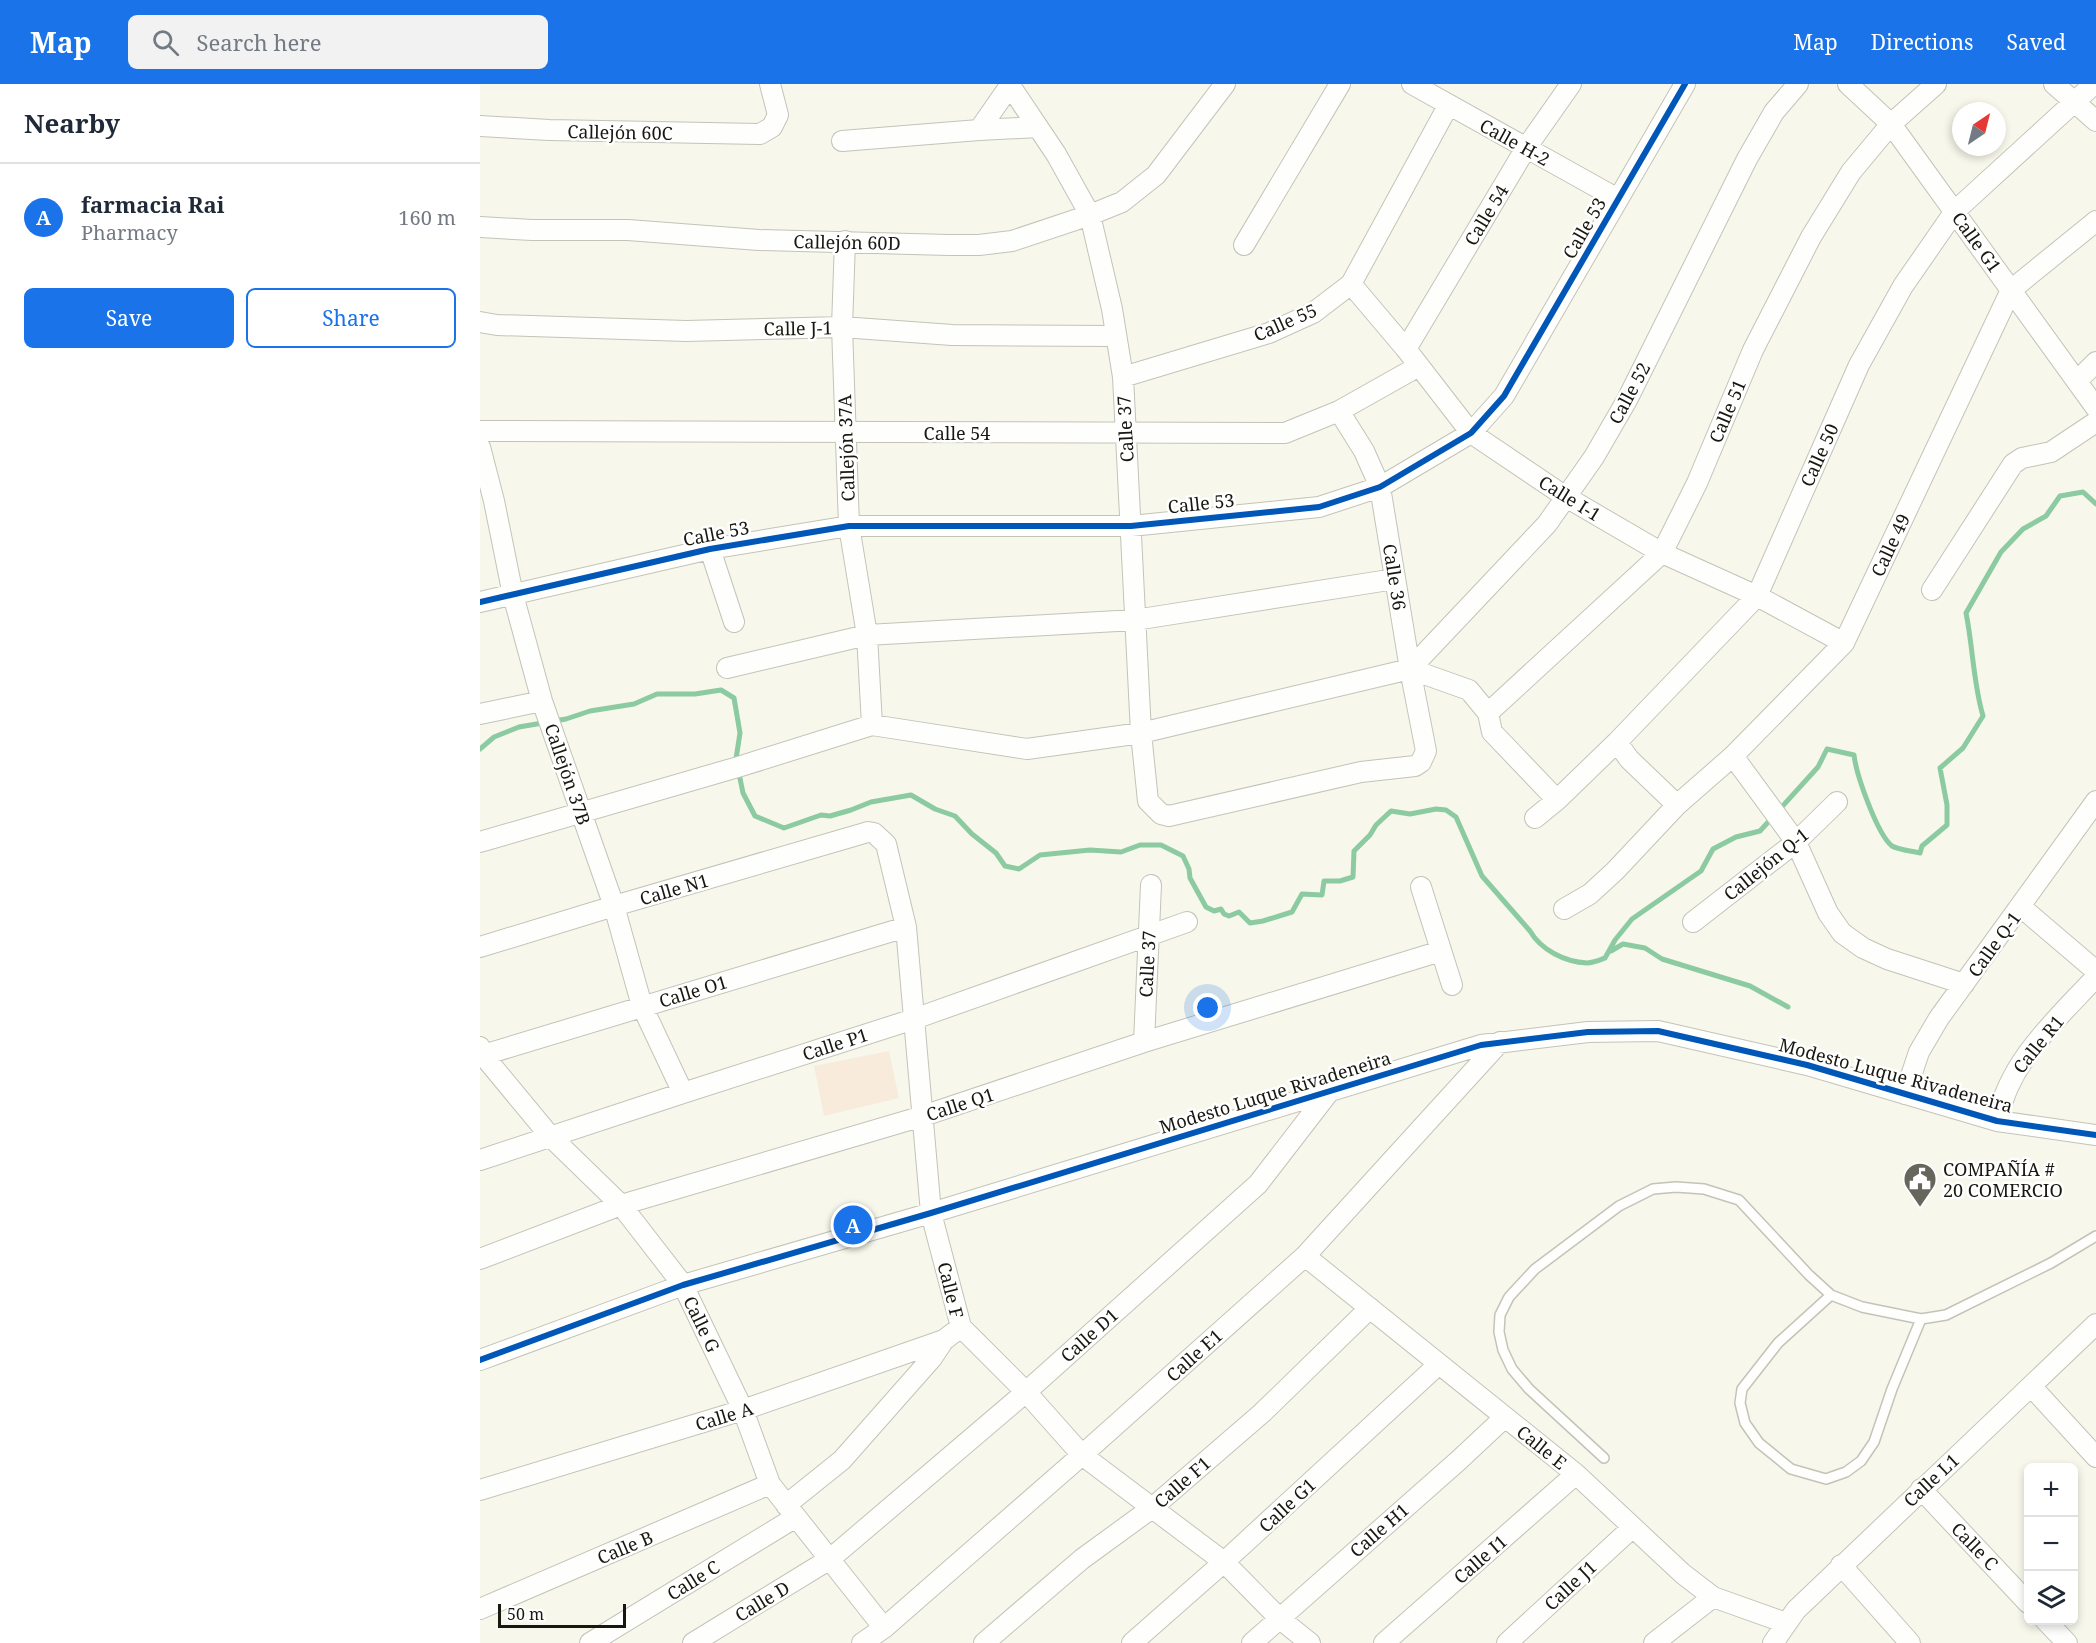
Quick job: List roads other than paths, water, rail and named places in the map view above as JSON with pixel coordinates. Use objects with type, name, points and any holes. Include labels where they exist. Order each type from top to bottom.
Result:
[{"type":"street","name":"Callejón 60C","points":[[480,126],[549,130],[760,134],[772,127],[778,115],[770,84]]},
{"type":"street","points":[[979,130],[1010,84]]},
{"type":"street","name":"Calle 37","points":[[1010,84],[1056,154],[1090,215],[1112,309],[1123,377],[1141,733],[1148,801]]},
{"type":"street","name":"Callejón 60D","points":[[480,227],[532,230],[628,230],[759,240],[979,245],[1012,241],[1122,202],[1156,175],[1225,84]]},
{"type":"street","points":[[1244,245],[1340,84]]},
{"type":"street","name":"Calle H-2","points":[[1412,84],[1618,199]]},
{"type":"street","name":"Calle 54","points":[[1406,350],[1526,148],[1571,84]]},
{"type":"street","name":"Calle 53","points":[[480,602],[710,549],[849,526],[1131,526],[1319,507],[1380,487],[1471,433],[1504,396],[1684,84]]},
{"type":"street","name":"Calle 52","points":[[1410,669],[1547,524],[1594,457],[1627,400],[1747,159],[1774,112],[1798,84]]},
{"type":"street","name":"Calle G1","points":[[1848,84],[1891,124],[2096,408]]},
{"type":"street","name":"Calle 51","points":[[1488,713],[1662,553],[1696,483],[1753,350],[1811,237],[1851,172],[1891,124],[1936,84]]},
{"type":"street","points":[[2054,84],[2096,121]]},
{"type":"street","name":"Calle 50","points":[[1535,818],[1617,742],[1757,596],[1858,365],[1903,286],[1955,211],[2094,84]]},
{"type":"street","name":"Calle 55","points":[[1123,377],[1269,333],[1313,313],[1351,284],[1448,106]]},
{"type":"street","points":[[842,141],[1038,127]]},
{"type":"street","name":"Calle 49","points":[[1564,909],[1590,894],[1615,871],[1677,805],[1734,756],[1844,644],[2011,290],[2096,221]]},
{"type":"street","name":"Callejón 37A","points":[[845,241],[842,327],[849,526],[867,635],[872,726]]},
{"type":"street","name":"Calle I-1","points":[[1351,284],[1471,433],[1566,497],[1662,553],[1757,596],[1844,644]]},
{"type":"street","name":"Calle J-1","points":[[480,322],[497,325],[686,331],[842,327],[952,335],[1116,336]]},
{"type":"street","points":[[2077,381],[2096,362]]},
{"type":"street","name":"Calle 54","points":[[480,431],[1285,433],[1340,411],[1419,366]]},
{"type":"street","name":"Calle 36","points":[[1148,801],[1161,814],[1169,816],[1361,772],[1415,766],[1422,762],[1426,752],[1380,487],[1364,451],[1340,411]]},
{"type":"street","points":[[1932,590],[2013,464],[2022,458],[2051,452],[2096,423]]},
{"type":"street","name":"Callejón 37B","points":[[480,447],[487,502],[543,701],[614,906],[642,1006],[683,1093]]},
{"type":"street","points":[[710,549],[734,622]]},
{"type":"street","points":[[727,668],[867,635],[1135,620],[1395,579]]},
{"type":"street","points":[[480,842],[872,726],[1027,749],[1141,733],[1410,669],[1469,690],[1488,713],[1492,732],[1557,800]]},
{"type":"street","points":[[480,714],[543,701]]},
{"type":"street","points":[[1617,742],[1629,759],[1677,805]]},
{"type":"street","points":[[1734,756],[1796,842],[1828,913],[1842,933],[1863,948],[1887,959],[1964,984]]},
{"type":"street","name":"Calle Q-1","points":[[1905,1094],[1918,1052],[1939,1018],[2096,801]]},
{"type":"street","name":"Callejón Q-1","points":[[1693,922],[1796,842],[1837,802]]},
{"type":"street","name":"Calle N1","points":[[480,947],[868,832]]},
{"type":"street","name":"Calle F","points":[[868,832],[886,844],[906,927],[931,1213],[961,1327],[1026,1392],[1082,1455],[1224,1562],[1279,1618],[1310,1643]]},
{"type":"street","name":"Calle 37","points":[[1144,1042],[1151,885]]},
{"type":"street","points":[[1421,887],[1452,985]]},
{"type":"street","points":[[2020,907],[2096,971]]},
{"type":"street","name":"Calle P1","points":[[480,1160],[914,1019],[1187,922]]},
{"type":"street","name":"Calle O1","points":[[481,1053],[906,927]]},
{"type":"street","name":"Calle Q1","points":[[480,1259],[621,1205],[923,1116],[1144,1042],[1441,951]]},
{"type":"street","name":"Calle R1","points":[[1997,1121],[2000,1103],[2011,1078],[2028,1053],[2096,977]]},
{"type":"street","name":"Modesto Luque Rivadeneira","points":[[480,1360],[683,1285],[931,1213],[1500,1041],[1588,1032],[1658,1031],[1807,1065],[1997,1121],[2096,1135]]},
{"type":"street","name":"Calle E1","points":[[862,1643],[884,1628],[1305,1256],[1500,1041]]},
{"type":"street","name":"Calle G","points":[[481,1053],[550,1136],[621,1205],[683,1285],[743,1410],[770,1484],[884,1628]]},
{"type":"street","name":"Calle D1","points":[[830,1559],[1026,1392],[1258,1184],[1329,1092]]},
{"type":"street","name":"Calle E","points":[[1305,1256],[1576,1474],[1683,1574],[1713,1597],[1786,1623]]},
{"type":"street","name":"Calle F1","points":[[984,1643],[1082,1559],[1152,1508],[1262,1413],[1370,1308]]},
{"type":"street","name":"Calle L1","points":[[1773,1643],[1796,1610],[1841,1564],[2096,1324]]},
{"type":"street","name":"Calle A","points":[[480,1490],[743,1410],[944,1340],[961,1327]]},
{"type":"street","name":"Calle C","points":[[590,1643],[791,1511],[842,1460],[932,1358],[944,1340]]},
{"type":"street","name":"Calle G1","points":[[1132,1643],[1224,1562],[1439,1364]]},
{"type":"street","points":[[2031,1386],[2096,1457]]},
{"type":"street","name":"Calle H1","points":[[1252,1643],[1505,1417]]},
{"type":"street","name":"Calle I1","points":[[1384,1643],[1576,1474]]},
{"type":"street","name":"Calle B","points":[[482,1602],[770,1484]]},
{"type":"street","name":"Calle C","points":[[1921,1489],[2024,1599]]},
{"type":"street","name":"Calle J1","points":[[1508,1643],[1632,1528]]},
{"type":"street","name":"Calle D","points":[[693,1643],[830,1559]]},
{"type":"street","points":[[1841,1564],[1910,1643]]},
{"type":"street","points":[[1654,1643],[1713,1597]]},
{"type":"street","points":[[2050,1625],[2067,1643]]},
{"type":"lane","points":[[1604,1458],[1529,1389],[1512,1370],[1498,1332],[1500,1315],[1509,1297],[1535,1269],[1619,1206],[1653,1189],[1676,1187],[1704,1189],[1739,1200],[1809,1275],[1832,1295],[1862,1307],[1921,1319],[1946,1315],[2051,1263],[2096,1236]]},
{"type":"lane","points":[[1832,1295],[1778,1343],[1742,1389],[1740,1403],[1745,1423],[1759,1443],[1791,1469],[1826,1479],[1846,1472],[1861,1461],[1874,1442],[1892,1389],[1921,1319]]},
{"type":"waterway","points":[[480,749],[494,737],[519,727],[634,704],[657,694],[695,694],[721,690],[734,698],[740,733],[736,759],[743,793],[755,816],[784,828],[821,815],[830,816],[851,810],[871,802],[911,795],[935,809],[955,816],[972,834],[996,853],[1005,866],[1019,869],[1040,855],[1090,850],[1121,852],[1140,845],[1161,845],[1183,856],[1190,878],[1206,907],[1214,911],[1221,909],[1229,916],[1239,912],[1250,923],[1292,912],[1302,894],[1322,895],[1324,881],[1340,881],[1353,877],[1354,851],[1391,811],[1410,814],[1436,809],[1446,810],[1456,817],[1482,876],[1540,944],[1554,954],[1570,960],[1589,963],[1605,958],[1615,940],[1632,919],[1701,871],[1713,849],[1736,837],[1760,831],[1818,767],[1827,749],[1854,755],[1868,803],[1880,829],[1892,846],[1920,853],[1922,846],[1947,825],[1947,805],[1940,768],[1963,748],[1983,716],[1966,613],[2001,552],[2023,529],[2046,516],[2060,496],[2083,492],[2096,504]]},
{"type":"waterway","points":[[1611,951],[1623,944],[1645,948],[1662,959],[1750,986],[1788,1007]]},
{"type":"place","name":"COMPAÑÍA # 20 COMERCIO","points":[[1920,1208]]},
{"type":"place","name":"farmacia Rai","points":[[853,1225]]}]
